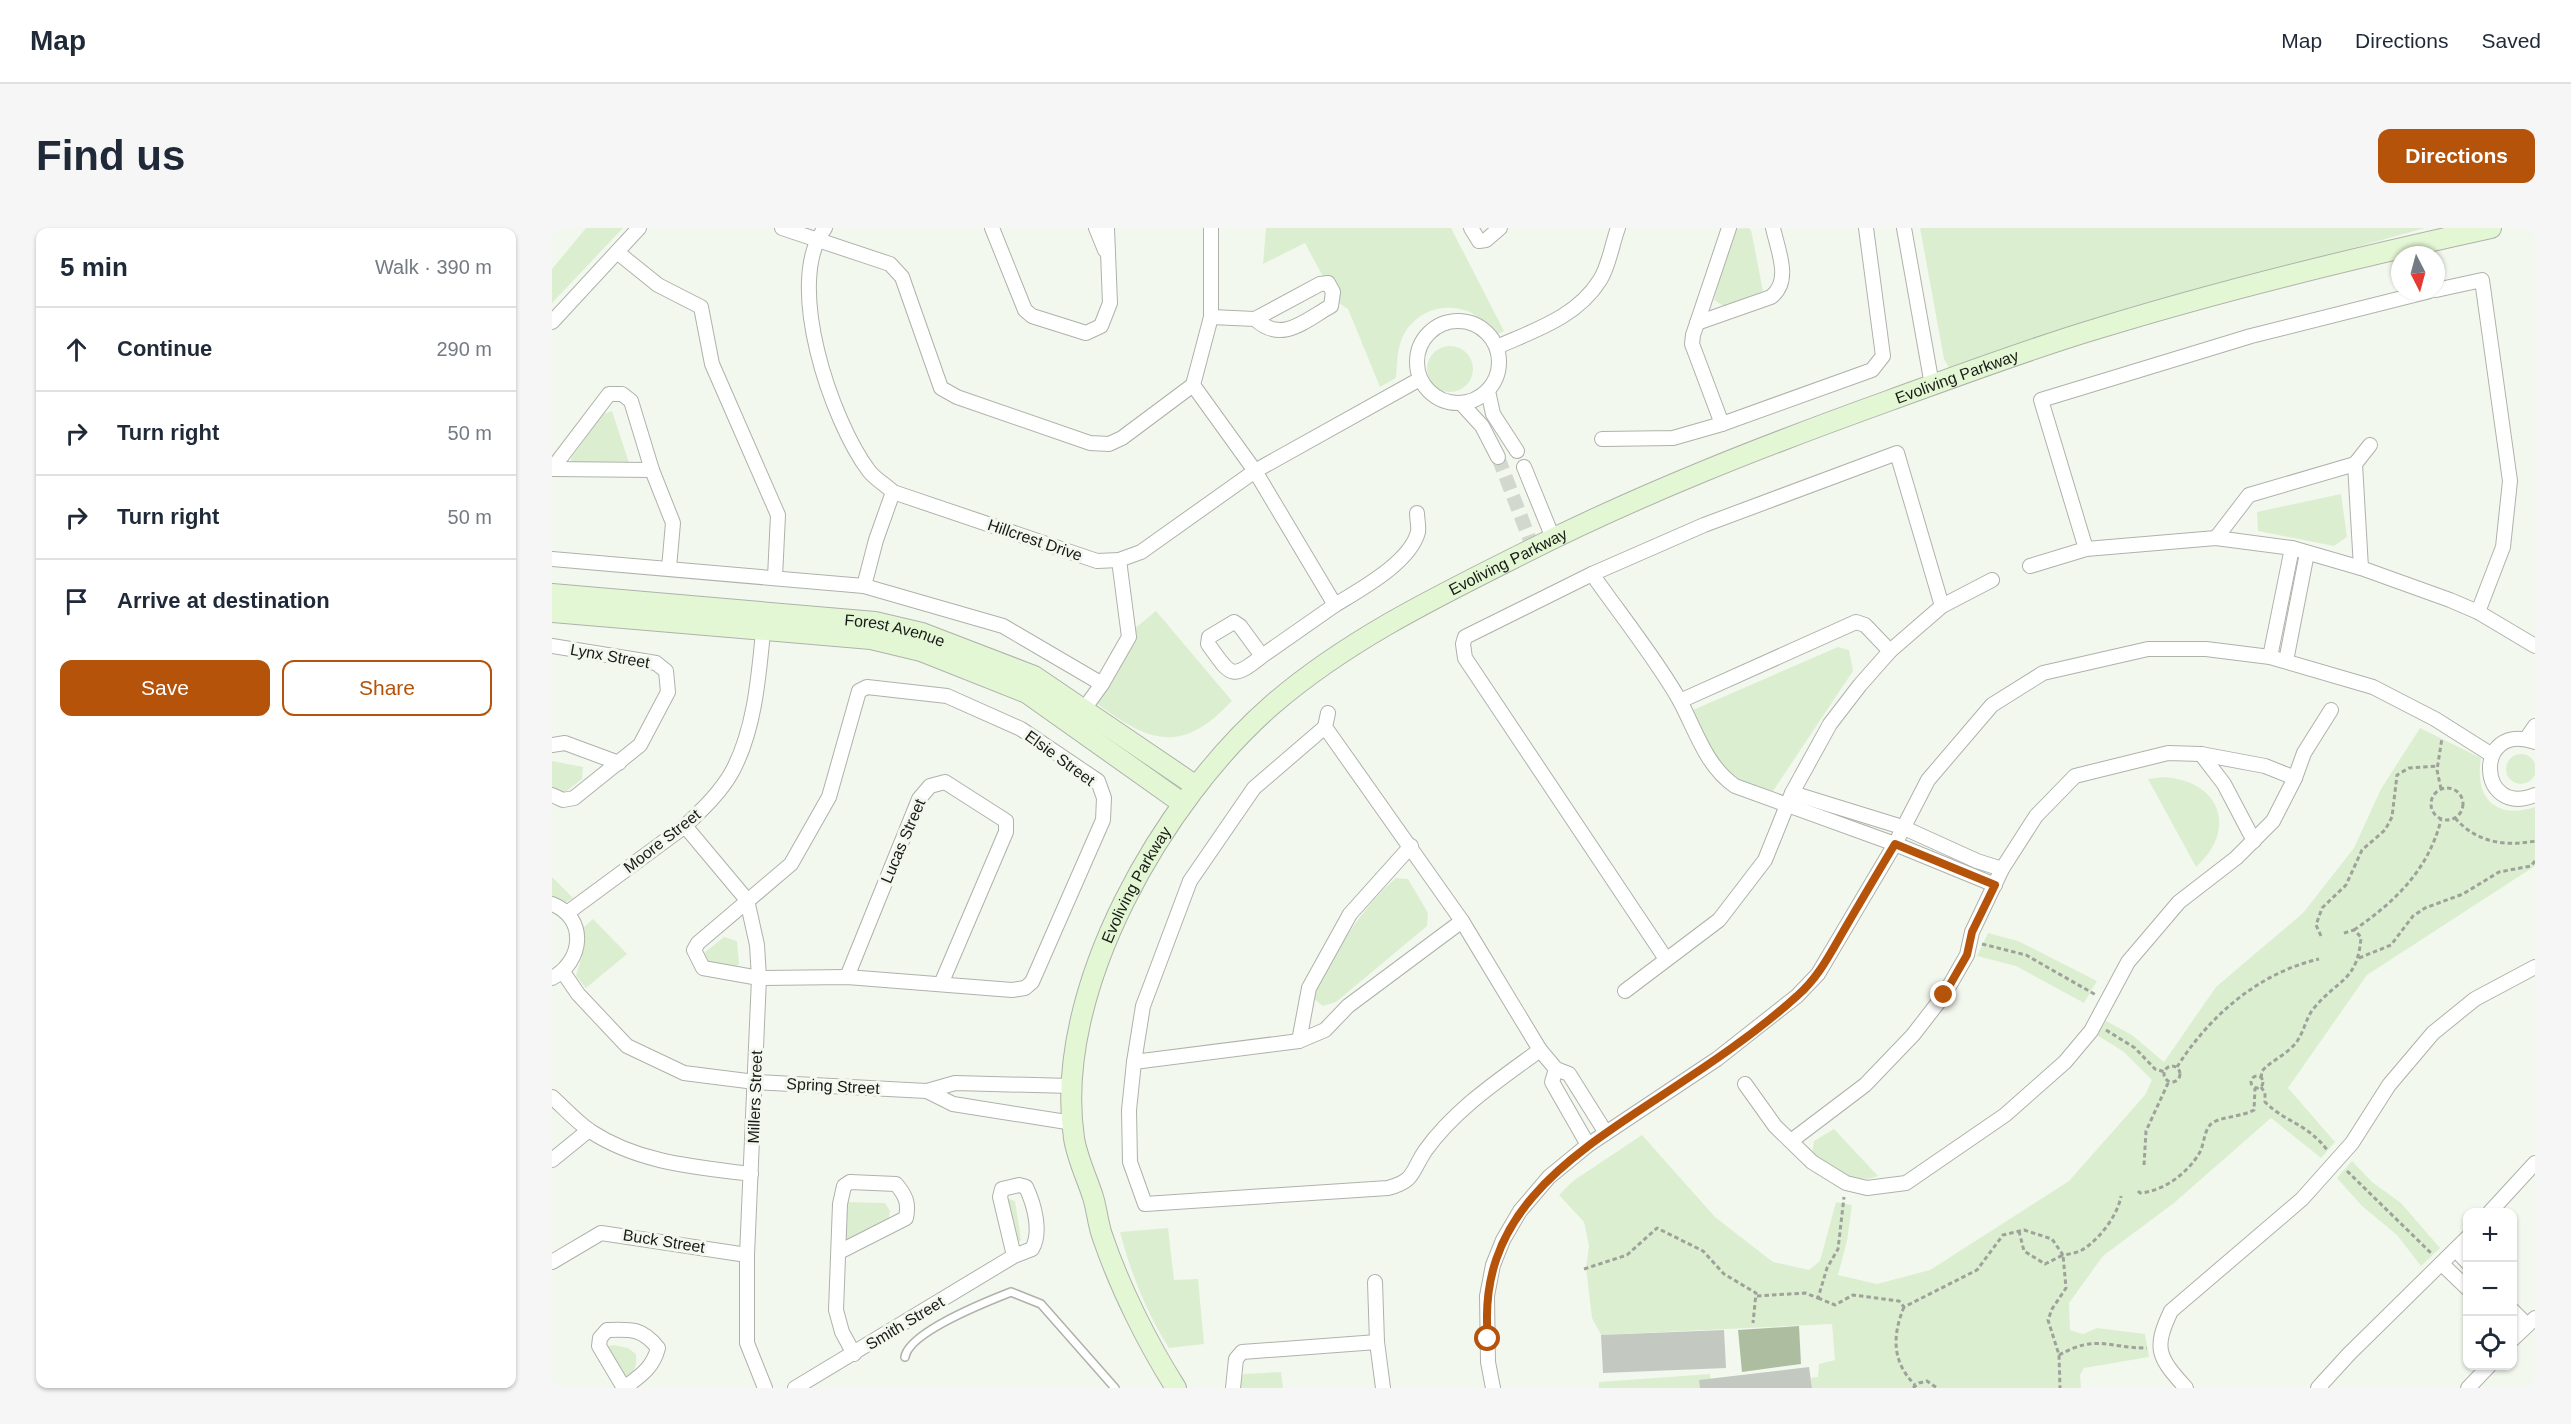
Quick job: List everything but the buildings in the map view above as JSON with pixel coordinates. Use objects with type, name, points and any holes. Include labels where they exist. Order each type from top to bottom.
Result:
[{"type":"street","points":[[552,321],[639,228]]},
{"type":"street","points":[[782,228],[890,264],[902,278],[941,388],[957,397],[1090,443],[1110,444],[1193,385],[1211,317],[1210,228]]},
{"type":"street","name":"Hillcrest Drive","points":[[825,228],[818,241],[807,280],[813,337],[840,421],[870,472],[893,492],[1097,561],[1119,560],[1141,552],[1254,471],[1420,379]]},
{"type":"street","points":[[992,228],[1025,310],[1032,316],[1086,333],[1101,326],[1110,303],[1107,228]]},
{"type":"street","points":[[1096,228],[1107,254]]},
{"type":"street","points":[[1471,228],[1479,241],[1486,240],[1500,228]]},
{"type":"street","points":[[1497,347],[1567,314],[1583,302],[1601,279],[1618,228]]},
{"type":"street","points":[[1722,424],[1692,344],[1729,228]]},
{"type":"street","points":[[1698,323],[1771,297],[1779,291],[1784,279],[1773,228]]},
{"type":"street","points":[[1602,439],[1673,438],[1722,424],[1872,370],[1883,356],[1881,327],[1866,228]]},
{"type":"street","points":[[1904,228],[1932,385]]},
{"type":"street","name":"Evoliving Parkway","points":[[1176,1388],[1132,1307],[1103,1238],[1074,1141],[1071,1086],[1080,1024],[1089,988],[1138,873],[1182,803],[1250,725],[1336,655],[1413,609],[1553,538],[1746,452],[2094,329],[2350,258],[2491,228]]},
{"type":"street","points":[[617,252],[658,285],[701,307],[712,364],[778,515],[775,577]]},
{"type":"street","points":[[2445,288],[2482,280],[2510,481],[2503,546],[2478,612]]},
{"type":"street","points":[[1211,317],[1255,319],[1320,284],[1328,283],[1333,292],[1330,306],[1287,331],[1266,329],[1255,319]]},
{"type":"street","points":[[2086,549],[2042,400],[2251,336],[2394,300]]},
{"type":"street","points":[[1467,321],[1477,325],[1492,338],[1497,347],[1500,366],[1498,375],[1488,391],[1471,401],[1451,402],[1433,394],[1420,379],[1417,369],[1419,349],[1429,332],[1447,322],[1467,321]]},
{"type":"street","points":[[1193,385],[1254,471],[1335,605]]},
{"type":"street","points":[[1488,391],[1493,414],[1517,452]]},
{"type":"street","points":[[552,469],[609,394],[622,394],[631,400],[652,470],[673,523],[669,568]]},
{"type":"street","points":[[1461,403],[1482,426],[1498,457]]},
{"type":"street","points":[[2216,537],[2249,495],[2355,464],[2370,445]]},
{"type":"street","points":[[1666,959],[1465,658],[1463,644],[1465,637],[1592,574],[1704,525],[1897,453],[1942,606]]},
{"type":"street","points":[[2355,464],[2361,568]]},
{"type":"street","points":[[1524,467],[1553,538]]},
{"type":"street","points":[[552,469],[652,470]]},
{"type":"street","points":[[864,586],[876,540],[893,492]]},
{"type":"street","points":[[1262,656],[1381,576],[1408,550],[1418,532],[1417,513]]},
{"type":"street","points":[[2030,566],[2086,549],[2216,537],[2292,548],[2361,568],[2478,612],[2535,646]]},
{"type":"street","points":[[2270,657],[2292,548]]},
{"type":"street","points":[[2286,661],[2307,553]]},
{"type":"street","points":[[552,559],[864,586],[1003,626],[1102,684]]},
{"type":"street","points":[[1079,717],[1102,684],[1129,637],[1119,560]]},
{"type":"street","points":[[1592,574],[1680,701],[1694,734],[1723,777],[1735,786],[1895,844],[1995,885]]},
{"type":"street","points":[[1625,991],[1719,920],[1765,860],[1792,793],[1830,724],[1890,651],[1942,606],[1992,580]]},
{"type":"street","name":"Forest Avenue","points":[[552,594],[764,620],[871,639],[921,651],[1027,693],[1079,717],[1196,786]]},
{"type":"street","name":"Forest Avenue","points":[[552,612],[764,620]]},
{"type":"street","name":"Moore Street","points":[[567,913],[685,826],[703,809],[733,770],[755,705],[764,620]]},
{"type":"street","points":[[1680,701],[1856,622],[1865,625],[1890,651]]},
{"type":"street","name":"Lynx Street","points":[[552,646],[656,663],[666,671],[668,692],[640,745],[619,763]]},
{"type":"street","points":[[1493,1388],[1486,1318],[1493,1265],[1503,1240],[1520,1211],[1549,1177],[1588,1145],[1717,1059],[1797,996],[1818,974],[1895,844],[1928,780],[1992,705],[2043,673],[2148,649],[2206,649],[2270,657],[2373,687],[2448,727],[2492,755]]},
{"type":"street","name":"Elsie Street","points":[[867,687],[947,696],[1021,729],[1098,781],[1104,798],[1103,820],[1032,982],[1025,988],[1012,990],[847,977],[759,978],[703,968],[694,950],[698,943],[747,900],[791,864],[829,796],[859,691],[867,687]]},
{"type":"street","points":[[1745,1084],[1775,1126],[1812,1162],[1846,1183],[1867,1188],[1906,1183],[2006,1115],[2065,1062],[2095,1024],[2128,962],[2179,902],[2254,841],[2273,821],[2295,778],[2304,753],[2331,710]]},
{"type":"street","points":[[1328,713],[1325,727],[1254,788],[1190,881],[1143,1006],[1128,1110],[1130,1162],[1144,1204],[1388,1188],[1405,1184],[1425,1152],[1453,1119],[1480,1094],[1540,1050]]},
{"type":"street","name":"Forest Avenue","points":[[1079,717],[1182,803]]},
{"type":"street","points":[[2535,726],[2531,741],[2508,741],[2492,755],[2489,774],[2498,790],[2515,799],[2535,795]]},
{"type":"street","points":[[1325,727],[1462,921],[1540,1050],[1556,1069],[1569,1074],[1606,1133]]},
{"type":"street","points":[[552,745],[565,743],[619,763]]},
{"type":"street","points":[[1791,1141],[1864,1085],[1913,1035],[1944,995],[1967,955],[1970,942],[2002,869],[2036,816],[2075,776],[2168,753],[2201,754],[2265,766],[2295,778]]},
{"type":"street","points":[[2201,754],[2224,784],[2254,841]]},
{"type":"street","points":[[558,798],[574,798],[619,763]]},
{"type":"street","name":"Lucas Street","points":[[847,977],[919,799],[930,786],[945,782],[1005,821],[1006,832],[941,984]]},
{"type":"street","points":[[1792,793],[1902,827],[1977,861],[2002,869]]},
{"type":"street","name":"Millers Street","points":[[685,826],[747,900],[757,945],[759,978],[747,1255],[747,1344],[765,1388]]},
{"type":"street","points":[[1299,1041],[1309,988],[1350,914],[1411,846]]},
{"type":"street","points":[[552,904],[567,913],[574,924],[578,943],[572,962],[557,975]]},
{"type":"street","points":[[1134,1062],[1299,1041],[1325,1030],[1348,1006],[1462,921]]},
{"type":"street","points":[[2186,1388],[2174,1374],[2159,1348],[2160,1335],[2171,1311],[2302,1198],[2352,1143],[2389,1085],[2433,1034],[2475,999],[2535,968]]},
{"type":"street","name":"Spring Street","points":[[557,975],[627,1046],[684,1073],[755,1082],[927,1091],[955,1083],[1071,1086]]},
{"type":"street","points":[[1556,1069],[1552,1082],[1588,1145]]},
{"type":"street","name":"Spring Street","points":[[927,1091],[953,1104],[1073,1123]]},
{"type":"street","points":[[552,1097],[590,1130],[630,1152],[671,1164],[751,1174]]},
{"type":"street","points":[[552,1160],[590,1130]]},
{"type":"street","points":[[2494,1208],[2535,1163]]},
{"type":"street","points":[[839,1252],[906,1218],[908,1206],[906,1195],[896,1184],[850,1182],[844,1186],[840,1204],[836,1310],[842,1332],[854,1354]]},
{"type":"street","name":"Smith Street","points":[[795,1388],[1014,1256],[1032,1249],[1037,1232],[1029,1193],[1026,1186],[1019,1185],[1002,1189],[1000,1197],[1014,1256]]},
{"type":"street","name":"Buck Street","points":[[552,1262],[601,1233],[747,1255]]},
{"type":"street","points":[[2318,1388],[2349,1354],[2463,1243]]},
{"type":"street","points":[[2456,1250],[2467,1262]]},
{"type":"street","points":[[2442,1264],[2463,1284]]},
{"type":"street","points":[[1375,1282],[1377,1342],[1383,1388]]},
{"type":"street","points":[[2517,1313],[2531,1321],[2517,1335]]},
{"type":"street","points":[[632,1329],[648,1336],[658,1348],[655,1360],[648,1370],[624,1388],[599,1346],[600,1338],[607,1330],[632,1329]]},
{"type":"street","points":[[1233,1388],[1236,1359],[1242,1352],[1377,1342]]},
{"type":"street","points":[[2468,1388],[2484,1370]]},
{"type":"lane","points":[[905,1357],[906,1351],[916,1339],[984,1302],[1011,1292],[1041,1304],[1116,1388]]},
{"type":"path","points":[[2441,789],[2437,766],[2440,741],[2448,727]]},
{"type":"path","points":[[2321,936],[2316,925],[2322,908],[2346,885],[2362,850],[2385,830],[2392,817],[2397,775],[2409,768],[2437,766]]},
{"type":"path","points":[[2441,789],[2454,790],[2461,798],[2462,808],[2455,818],[2441,820],[2434,815],[2430,805],[2434,794],[2441,789]]},
{"type":"path","points":[[2455,818],[2465,829],[2486,840],[2517,844],[2535,841]]},
{"type":"path","points":[[2341,934],[2354,930],[2381,911],[2411,879],[2434,844],[2441,820]]},
{"type":"path","points":[[2359,958],[2391,945],[2413,916],[2425,908],[2463,894],[2499,872],[2531,866],[2535,861]]},
{"type":"path","points":[[2354,930],[2361,937],[2359,958],[2346,978],[2313,1010],[2301,1037],[2291,1049],[2272,1060],[2262,1071],[2261,1087],[2265,1093],[2265,1102],[2318,1137],[2336,1160],[2442,1264]]},
{"type":"path","points":[[1970,942],[2026,955],[2108,1001]]},
{"type":"path","points":[[2177,1067],[2202,1032],[2241,995],[2280,972],[2319,959]]},
{"type":"path","points":[[2095,1024],[2134,1048],[2155,1069],[2164,1072],[2169,1081]]},
{"type":"path","points":[[2164,1072],[2169,1066],[2177,1067]]},
{"type":"path","points":[[2144,1165],[2146,1131],[2169,1081],[2179,1078],[2180,1071],[2177,1067]]},
{"type":"path","points":[[2138,1191],[2140,1193],[2159,1190],[2188,1168],[2200,1150],[2209,1126],[2216,1120],[2242,1117],[2254,1110],[2255,1088],[2251,1080],[2256,1076],[2261,1078]]},
{"type":"path","points":[[2255,1088],[2261,1087]]},
{"type":"path","points":[[1818,1298],[1838,1249],[1846,1183]]},
{"type":"path","points":[[2019,1231],[2024,1251],[2045,1264],[2063,1255],[2082,1250],[2105,1228],[2119,1209],[2121,1196]]},
{"type":"path","points":[[1584,1269],[1627,1255],[1658,1228],[1703,1251],[1724,1274],[1757,1296],[1805,1293],[1835,1305],[1853,1295],[1899,1301],[1904,1307]]},
{"type":"path","points":[[1936,1388],[1927,1381],[1914,1387],[1898,1357],[1894,1333],[1904,1307],[1977,1270],[2003,1235],[2019,1231],[2052,1239],[2063,1255],[2066,1288],[2052,1308],[2048,1320],[2059,1355],[2060,1388]]},
{"type":"path","points":[[1754,1323],[1757,1296]]},
{"type":"path","points":[[2059,1355],[2091,1341],[2120,1348],[2159,1348]]},
{"type":"shaded area","points":[[586,228],[623,228],[552,303],[552,269]]},
{"type":"shaded area","points":[[1266,228],[1451,228],[1504,331],[1494,336],[1475,315],[1457,308],[1428,312],[1412,324],[1401,341],[1396,378],[1380,387],[1348,309],[1336,301],[1305,243],[1263,264]]},
{"type":"shaded area","points":[[1748,228],[1751,230],[1763,291],[1725,307],[1714,300],[1733,229]]},
{"type":"shaded area","points":[[1920,228],[2425,228],[2051,332],[1951,371],[1944,359]]},
{"type":"shaded area","points":[[1450,346],[1466,353],[1473,369],[1466,385],[1450,392],[1434,385],[1427,369],[1434,353]]},
{"type":"shaded area","points":[[612,411],[630,466],[572,463],[571,458],[603,414]]},
{"type":"shaded area","points":[[2341,494],[2347,537],[2334,546],[2258,531],[2257,512]]},
{"type":"shaded area","points":[[1156,611],[1232,701],[1197,730],[1180,736],[1165,737],[1149,734],[1132,727],[1095,702],[1128,634]]},
{"type":"shaded area","points":[[1838,647],[1849,650],[1853,671],[1773,791],[1726,777],[1690,716],[1693,710]]},
{"type":"shaded area","points":[[2420,728],[2481,758],[2481,784],[2485,795],[2499,808],[2521,810],[2535,807],[2535,866],[2367,975],[2288,1088],[2335,1142],[2321,1158],[2271,1118],[2174,1203],[2103,1256],[2069,1303],[2070,1330],[2083,1334],[2097,1328],[2145,1334],[2149,1357],[2084,1368],[2080,1375],[2081,1388],[1812,1388],[1811,1378],[1818,1377],[1819,1364],[1835,1360],[1832,1324],[1601,1335],[1592,1318],[1586,1268],[1589,1246],[1584,1222],[1559,1195],[1573,1181],[1642,1135],[1715,1217],[1773,1262],[1809,1270],[1820,1261],[1836,1202],[1852,1205],[1847,1241],[1838,1275],[1877,1284],[1930,1270],[2069,1181],[2145,1095],[2152,1080],[2124,1052],[2097,1035],[2106,1021],[2132,1035],[2164,1062],[2216,987],[2303,913],[2354,848],[2381,789]]},
{"type":"shaded area","points":[[2521,754],[2532,758],[2536,769],[2532,780],[2521,784],[2510,780],[2506,769],[2510,758]]},
{"type":"shaded area","points":[[552,761],[583,767],[582,779],[564,793],[552,794]]},
{"type":"shaded area","points":[[2163,777],[2182,780],[2198,787],[2217,808],[2219,822],[2217,837],[2209,852],[2196,867],[2148,779]]},
{"type":"shaded area","points":[[552,877],[573,898],[558,907],[552,903]]},
{"type":"shaded area","points":[[1396,878],[1408,879],[1428,913],[1427,926],[1336,1002],[1323,1006],[1313,998],[1316,989],[1361,916]]},
{"type":"shaded area","points":[[593,919],[627,954],[586,988],[576,976],[582,956],[581,930]]},
{"type":"shaded area","points":[[1988,933],[2018,941],[2097,981],[2084,1003],[2016,966],[1977,956]]},
{"type":"shaded area","points":[[724,937],[737,941],[739,964],[730,971],[705,962],[704,953]]},
{"type":"shaded area","points":[[1834,1129],[1878,1176],[1860,1179],[1851,1177],[1812,1154],[1814,1141]]},
{"type":"shaded area","points":[[2352,1161],[2372,1182],[2401,1203],[2440,1248],[2421,1266],[2397,1235],[2362,1206],[2337,1178]]},
{"type":"shaded area","points":[[1006,1198],[1015,1201],[1021,1240],[1017,1243]]},
{"type":"shaded area","points":[[849,1202],[885,1203],[890,1211],[888,1221],[849,1240],[841,1237],[843,1208]]},
{"type":"shaded area","points":[[1168,1228],[1174,1280],[1198,1279],[1204,1344],[1169,1348],[1140,1292],[1120,1232]]},
{"type":"shaded area","points":[[1799,1326],[1801,1364],[1742,1372],[1738,1330]]},
{"type":"shaded area","points":[[606,1346],[628,1348],[636,1354],[635,1368],[625,1378]]},
{"type":"shaded area","points":[[1281,1372],[1283,1388],[1238,1388],[1237,1379],[1244,1374]]},
{"type":"shaded area","points":[[1710,1374],[1711,1388],[1599,1388],[1599,1382]]},
{"type":"tunnel","points":[[1498,457],[1533,548]]},
{"type":"route","points":[[1488,1339],[1487,1296],[1493,1265],[1503,1240],[1520,1211],[1549,1177],[1588,1145],[1717,1059],[1797,996],[1818,974],[1895,844],[1995,885],[1972,932],[1967,955],[1944,995]]}]
